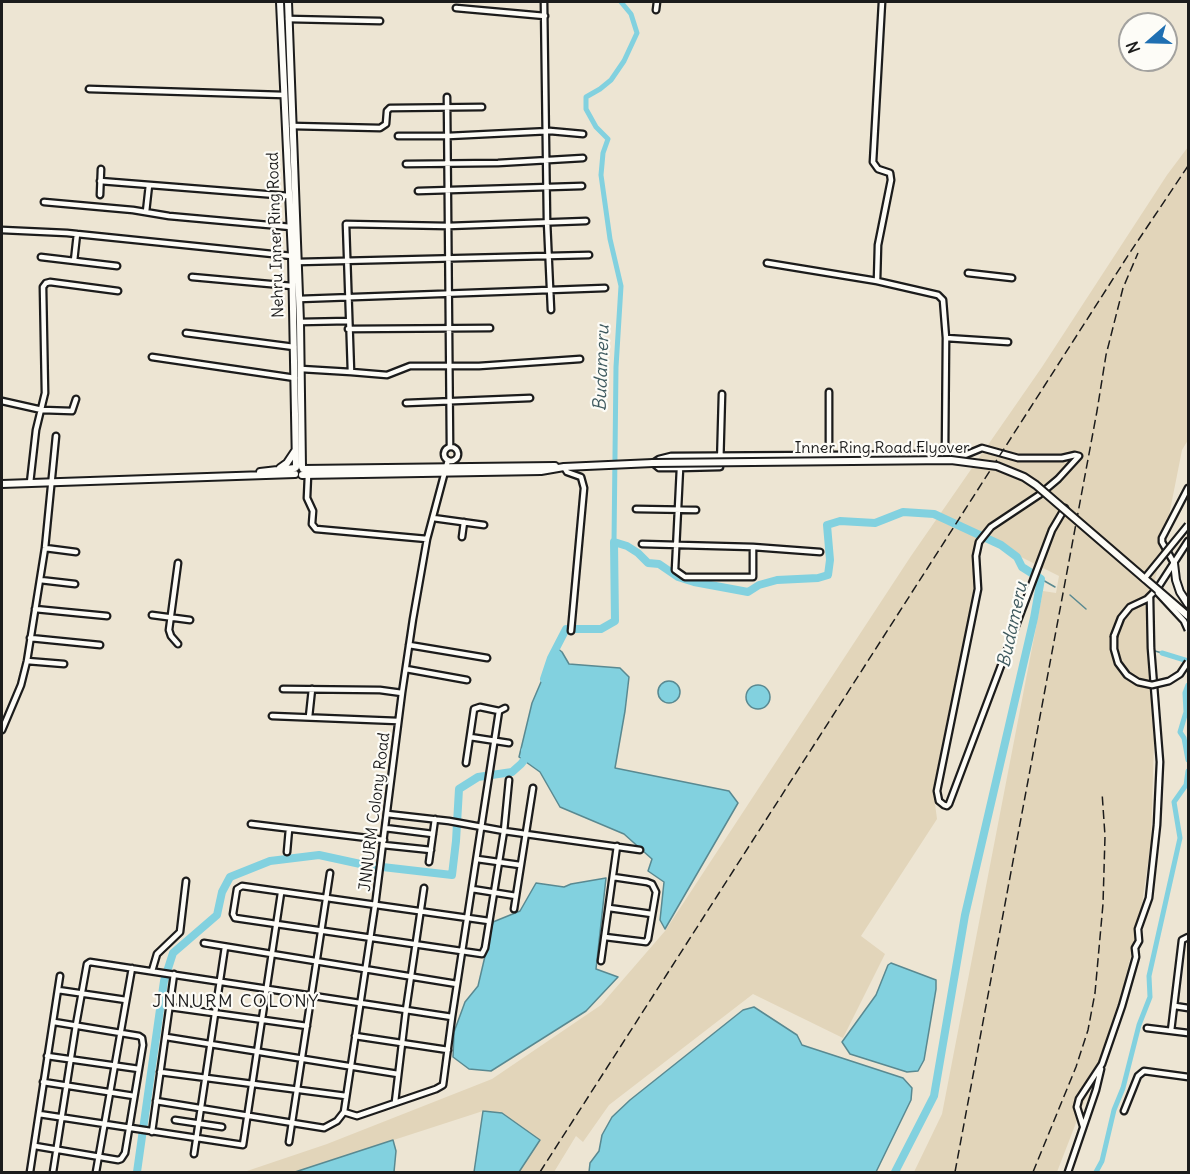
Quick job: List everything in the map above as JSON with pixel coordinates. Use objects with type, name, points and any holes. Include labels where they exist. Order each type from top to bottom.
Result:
[{"type":"main road","name":"Nehru Inner Ring Road","points":[[280,2],[292,256],[295,450],[300,471]]},
{"type":"main road","points":[[288,2],[300,322],[302,459],[300,471]]},
{"type":"main road","points":[[280,469],[295,450]]},
{"type":"main road","points":[[302,459],[313,468]]},
{"type":"main road","name":"Inner Ring Road Flyover","points":[[564,467],[969,461],[997,466],[1024,477],[1065,508],[1188,616]]},
{"type":"main road","points":[[2,484],[446,467]]},
{"type":"main road","points":[[244,475],[280,469],[300,471],[313,468],[446,467],[541,471],[564,467]]},
{"type":"main road","points":[[1174,563],[1180,592],[1188,604]]},
{"type":"street","points":[[544,2],[548,160],[547,221],[551,310]]},
{"type":"street","points":[[656,10],[657,2]]},
{"type":"street","points":[[877,281],[878,245],[891,180],[890,173],[878,169],[873,162],[882,2]]},
{"type":"street","points":[[456,8],[545,16]]},
{"type":"street","points":[[288,19],[380,21]]},
{"type":"street","points":[[89,89],[284,95]]},
{"type":"street","points":[[447,97],[450,447]]},
{"type":"street","points":[[292,126],[380,128],[386,124],[387,111],[390,108],[482,107]]},
{"type":"street","points":[[398,136],[547,131],[583,134]]},
{"type":"street","points":[[406,164],[583,158]]},
{"type":"street","points":[[100,195],[101,169]]},
{"type":"street","points":[[100,181],[289,196]]},
{"type":"street","points":[[146,212],[149,185]]},
{"type":"street","points":[[417,191],[582,186]]},
{"type":"street","points":[[44,202],[291,227]]},
{"type":"street","points":[[351,372],[346,224],[448,225],[586,221]]},
{"type":"street","points":[[2,230],[77,234],[292,256]]},
{"type":"street","points":[[74,261],[77,234]]},
{"type":"street","points":[[298,262],[590,255]]},
{"type":"street","points":[[41,257],[117,266]]},
{"type":"street","points":[[767,263],[877,281],[942,297],[946,338],[945,454]]},
{"type":"street","points":[[968,273],[1012,278]]},
{"type":"street","points":[[192,277],[292,286]]},
{"type":"street","points":[[30,483],[36,430],[45,393],[43,287],[50,282],[118,291]]},
{"type":"street","points":[[299,299],[605,288]]},
{"type":"street","points":[[300,322],[349,321]]},
{"type":"street","points":[[348,329],[490,328]]},
{"type":"street","points":[[186,333],[294,347]]},
{"type":"street","points":[[946,338],[1008,342]]},
{"type":"street","points":[[152,357],[295,378]]},
{"type":"street","points":[[301,369],[387,375],[410,366],[449,367],[579,359]]},
{"type":"street","points":[[829,392],[829,455]]},
{"type":"street","points":[[722,394],[720,456],[720,467],[670,469],[659,468],[652,464],[659,459],[671,456],[720,456],[945,454],[965,455],[982,448],[1018,458],[1079,456],[1058,479],[1039,495],[997,521],[984,533],[979,542],[976,556],[978,589],[937,791],[939,801],[947,806],[1052,530],[1065,508]]},
{"type":"street","points":[[405,403],[530,398]]},
{"type":"street","points":[[2,401],[42,410],[72,411],[76,399]]},
{"type":"street","points":[[2,730],[21,685],[27,661],[45,548],[56,436]]},
{"type":"street","points":[[446,467],[444,452],[450,447]]},
{"type":"street","points":[[446,467],[458,456],[456,449],[450,447]]},
{"type":"street","name":"JNNURM Colony Road","points":[[344,1112],[384,842],[409,645],[427,539],[446,467]]},
{"type":"street","points":[[564,467],[567,472],[581,477],[584,488],[571,631]]},
{"type":"street","points":[[680,468],[675,570],[685,577],[753,577],[753,547]]},
{"type":"street","points":[[300,471],[307,498],[314,511],[312,524],[316,529],[427,539]]},
{"type":"street","points":[[1174,563],[1162,538],[1188,488]]},
{"type":"street","points":[[636,509],[696,510]]},
{"type":"street","points":[[434,518],[484,525]]},
{"type":"street","points":[[462,537],[464,522]]},
{"type":"street","points":[[1188,525],[1145,580],[1184,621],[1188,630]]},
{"type":"street","points":[[1188,541],[1150,597],[1125,612],[1114,636],[1114,649],[1118,663],[1127,675],[1138,682],[1152,685],[1163,684],[1180,674],[1188,662]]},
{"type":"street","points":[[642,544],[753,547],[820,552]]},
{"type":"street","points":[[45,548],[76,552]]},
{"type":"street","points":[[178,563],[169,633],[178,644]]},
{"type":"street","points":[[40,580],[75,584]]},
{"type":"street","points":[[1068,1173],[1122,1006],[1136,957],[1135,948],[1139,941],[1138,929],[1147,908],[1157,825],[1161,762],[1151,648],[1150,597]]},
{"type":"street","points":[[35,609],[106,616]]},
{"type":"street","points":[[152,615],[190,620]]},
{"type":"street","points":[[30,638],[100,645]]},
{"type":"street","points":[[409,645],[487,658]]},
{"type":"street","points":[[27,661],[64,664]]},
{"type":"street","points":[[406,669],[467,680]]},
{"type":"street","points":[[283,689],[402,693]]},
{"type":"street","points":[[309,717],[312,689]]},
{"type":"street","points":[[466,763],[474,709],[480,707],[499,711],[505,708]]},
{"type":"street","points":[[156,1101],[324,1128],[337,1121],[344,1112],[357,1116],[443,1085],[499,711]]},
{"type":"street","points":[[272,716],[398,721]]},
{"type":"street","points":[[470,737],[509,743]]},
{"type":"street","points":[[489,921],[242,886],[237,889],[232,914],[235,918],[478,955],[484,952],[504,831],[509,780]]},
{"type":"street","points":[[514,909],[533,788]]},
{"type":"street","points":[[387,814],[435,819],[640,850]]},
{"type":"street","points":[[429,862],[435,819]]},
{"type":"street","points":[[251,824],[431,850]]},
{"type":"street","points":[[385,828],[433,834]]},
{"type":"street","points":[[287,852],[290,829]]},
{"type":"street","points":[[601,961],[617,846]]},
{"type":"street","points":[[477,858],[520,865]]},
{"type":"street","points":[[289,1142],[330,873]]},
{"type":"street","points":[[604,937],[646,942],[656,892],[652,884],[613,877]]},
{"type":"street","points":[[152,971],[157,954],[180,932],[186,881]]},
{"type":"street","points":[[394,1102],[424,888]]},
{"type":"street","points":[[472,889],[516,896]]},
{"type":"street","points":[[39,1114],[241,1146],[244,1143],[281,893]]},
{"type":"street","points":[[609,908],[652,914]]},
{"type":"street","points":[[1171,1031],[1182,939],[1188,937]]},
{"type":"street","points":[[204,943],[457,984]]},
{"type":"street","points":[[194,1154],[225,946]]},
{"type":"street","points":[[53,1173],[76,1025],[87,964],[90,962],[452,1017]]},
{"type":"street","points":[[96,1173],[132,968]]},
{"type":"street","points":[[150,1132],[170,1007],[172,974]]},
{"type":"street","points":[[30,1173],[60,976]]},
{"type":"street","points":[[58,990],[126,1000]]},
{"type":"street","points":[[1175,1006],[1188,1008]]},
{"type":"street","points":[[170,1007],[307,1026]]},
{"type":"street","points":[[35,1146],[122,1159],[125,1153],[143,1045],[142,1038],[121,1032],[54,1022]]},
{"type":"street","points":[[1147,1028],[1188,1033]]},
{"type":"street","points":[[355,1036],[448,1050]]},
{"type":"street","points":[[165,1037],[398,1074]]},
{"type":"street","points":[[48,1056],[139,1069]]},
{"type":"street","points":[[1083,1126],[1077,1107],[1078,1099],[1102,1064]]},
{"type":"street","points":[[1124,1111],[1138,1076],[1144,1071],[1188,1077]]},
{"type":"street","points":[[160,1072],[346,1096]]},
{"type":"street","points":[[43,1082],[134,1096]]},
{"type":"street","points":[[175,1120],[222,1127]]},
{"type":"shaded area","points":[[1188,147],[1188,440],[1182,450],[1146,617],[1154,741],[1151,842],[1139,924],[1122,991],[1093,1079],[1057,1172],[914,1172],[942,1114],[1043,591],[1056,593],[1059,576],[983,538],[976,560],[973,596],[933,789],[937,819],[861,936],[885,954],[843,1038],[753,994],[609,1105],[583,1142],[576,1136],[554,1172],[519,1172],[539,1140],[483,1111],[295,1172],[244,1172],[327,1144],[492,1079],[601,1005],[665,931],[911,556],[1042,367],[1167,175]]},
{"type":"water","points":[[556,647],[569,664],[620,668],[629,677],[615,768],[729,791],[738,803],[665,929],[660,920],[664,882],[648,871],[652,859],[624,834],[560,807],[540,772],[519,757],[532,703]]},
{"type":"water","points":[[669,681],[677,684],[680,692],[677,700],[669,703],[661,700],[658,692],[661,684]]},
{"type":"water","points":[[758,685],[767,688],[770,697],[767,706],[758,709],[749,706],[746,697],[749,688]]},
{"type":"water","points":[[606,878],[596,969],[618,977],[586,1011],[491,1071],[469,1069],[453,1057],[454,1032],[465,1002],[478,986],[493,922],[520,911],[536,883],[564,887]]},
{"type":"water","points":[[891,963],[936,980],[924,1060],[918,1071],[907,1072],[850,1054],[842,1042],[876,995],[888,965]]},
{"type":"water","points":[[754,1007],[797,1035],[802,1045],[903,1078],[912,1088],[911,1100],[876,1172],[589,1172],[590,1163],[599,1151],[602,1135],[612,1117],[743,1010]]},
{"type":"water","points":[[483,1111],[502,1113],[540,1140],[519,1172],[474,1172]]},
{"type":"water","points":[[393,1140],[396,1151],[394,1172],[295,1172]]},
{"type":"waterway","name":"Budameru","points":[[614,542],[616,367],[621,286],[610,239],[601,175],[603,153],[608,139],[596,127],[586,109],[586,97],[611,80],[624,61],[637,33],[631,14],[621,2]]},
{"type":"waterway","name":"Budameru","points":[[544,679],[551,658],[566,629],[601,629],[615,621],[614,542],[627,546],[648,563],[659,564],[678,577],[748,592],[759,585],[777,580],[818,578],[828,575],[830,560],[827,525],[840,521],[875,523],[903,512],[934,514],[1001,545],[1017,557],[1022,567],[1041,579],[965,915],[934,1096],[895,1172]]},
{"type":"waterway","points":[[1041,579],[1055,587]]},
{"type":"waterway","points":[[1070,595],[1086,609]]},
{"type":"waterway","points":[[1155,651],[1162,653]]},
{"type":"waterway","points":[[1162,653],[1188,661]]},
{"type":"waterway","points":[[1188,685],[1185,693],[1186,712],[1180,732],[1184,738],[1188,760]]},
{"type":"waterway","points":[[137,1172],[164,981],[173,953],[217,915],[222,892],[230,877],[270,861],[319,855],[365,865],[452,875],[459,789],[478,777],[512,772],[525,759],[525,751]]},
{"type":"waterway","points":[[1096,1172],[1102,1161],[1114,1110],[1123,1088],[1139,1025],[1150,997],[1149,976],[1180,838],[1174,802],[1186,785],[1188,771]]},
{"type":"railway","points":[[540,1172],[1129,254],[1188,166]]},
{"type":"railway","points":[[955,1172],[1106,355],[1123,288],[1138,253]]},
{"type":"railway","points":[[1033,1172],[1076,1067],[1088,1030],[1095,993],[1103,904],[1105,836],[1102,792]]},
{"type":"district","name":"JNNURM COLONY","points":[[236,1002]]}]
